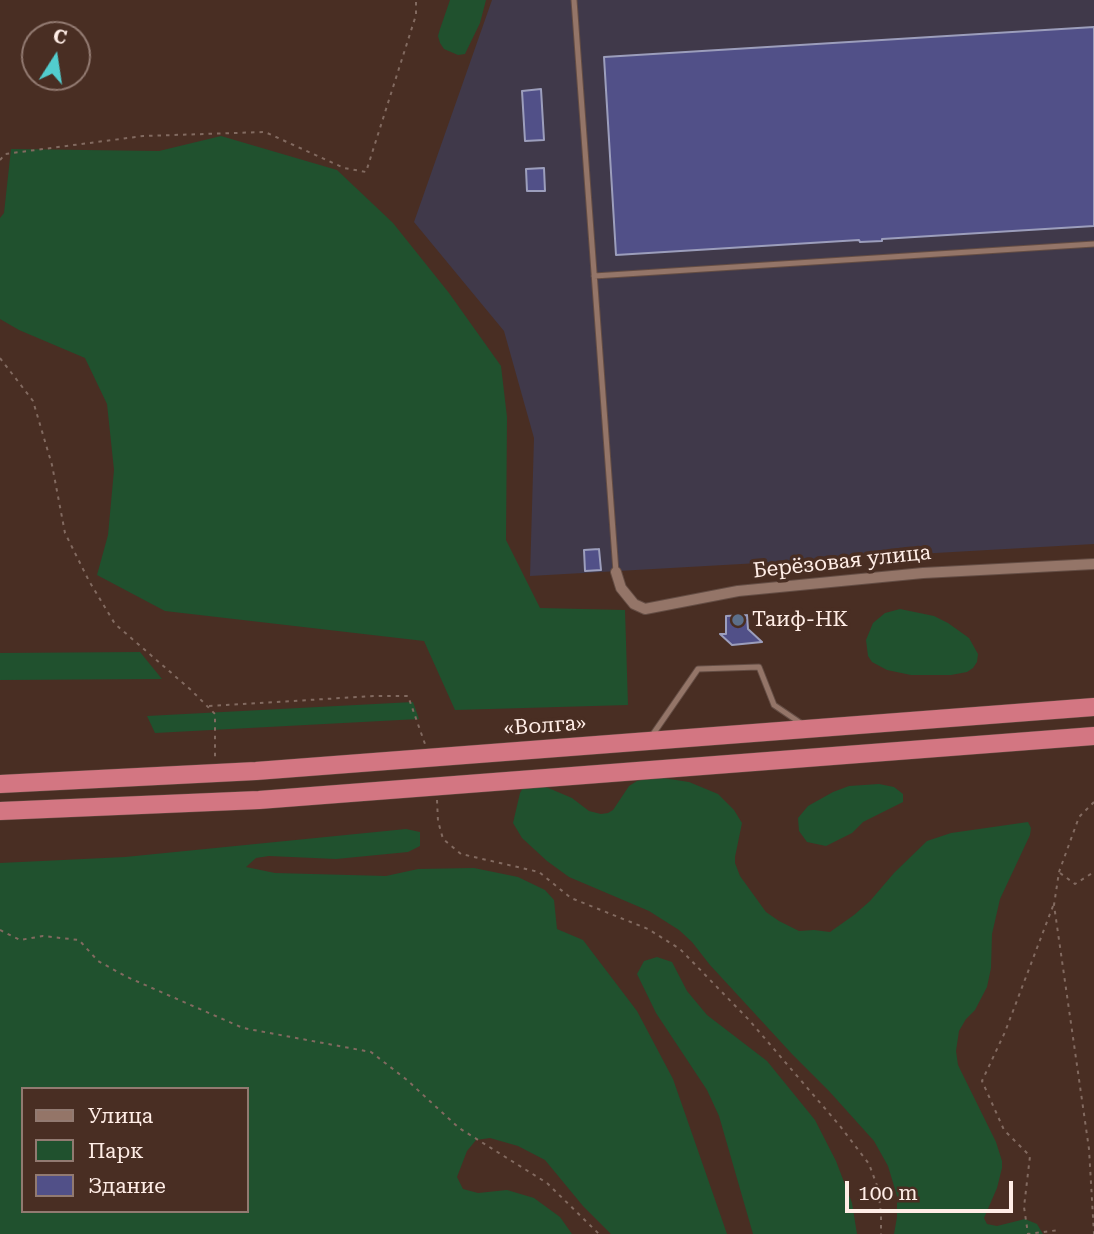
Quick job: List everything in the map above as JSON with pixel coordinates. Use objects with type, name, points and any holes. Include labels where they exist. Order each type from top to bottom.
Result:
[{"type":"highway","name":"«Волга»","points":[[0,784],[216,773],[1094,708]]},
{"type":"highway","points":[[0,811],[259,800],[1094,736]]},
{"type":"street","name":"Берёзовая улица","points":[[616,572],[621,588],[634,604],[645,609],[738,591],[909,574],[1094,564]]},
{"type":"lane","points":[[574,0],[616,572]]},
{"type":"lane","points":[[594,275],[1094,244]]},
{"type":"lane","points":[[648,741],[698,669],[759,667],[774,705],[810,729]]},
{"type":"path","points":[[0,154],[142,136],[265,132],[344,168],[366,172],[416,15],[416,0]]},
{"type":"path","points":[[0,160],[5,154]]},
{"type":"path","points":[[0,358],[33,401],[52,465],[65,533],[89,581],[115,624],[215,714],[216,773]]},
{"type":"path","points":[[207,706],[408,696],[431,758]]},
{"type":"path","points":[[436,786],[438,821],[443,839],[461,854],[539,872],[571,898],[648,929],[680,949],[689,958],[749,1020],[869,1164],[878,1188],[881,1234]]},
{"type":"path","points":[[1059,1230],[1028,1234],[1024,1207],[1030,1156],[1004,1130],[982,1082],[1054,905],[1059,872],[1079,817],[1094,802]]},
{"type":"path","points":[[1059,872],[1075,884],[1094,872]]},
{"type":"path","points":[[1054,905],[1089,1149],[1094,1234]]},
{"type":"path","points":[[0,930],[20,940],[43,936],[79,940],[98,961],[127,977],[243,1028],[371,1052],[407,1080],[459,1128],[547,1183],[599,1234]]},
{"type":"shaded area","points":[[492,0],[1094,0],[1094,544],[530,576],[534,438],[504,331],[414,222]]},
{"type":"green space","points":[[450,0],[486,0],[480,23],[465,54],[458,55],[444,49],[438,36]]},
{"type":"green space","points":[[221,136],[337,170],[393,223],[449,293],[501,366],[507,417],[506,540],[540,608],[625,610],[628,705],[455,710],[424,641],[165,611],[97,575],[108,535],[114,470],[107,404],[85,358],[0,319],[0,218],[4,213],[11,149],[159,151]]},
{"type":"green space","points":[[900,609],[934,616],[969,638],[978,654],[973,668],[951,675],[911,675],[887,670],[872,662],[868,656],[866,640],[873,623],[885,613]]},
{"type":"green space","points":[[140,652],[162,679],[0,680],[0,653]]},
{"type":"green space","points":[[413,702],[419,719],[155,733],[147,716]]},
{"type":"green space","points":[[650,778],[689,782],[718,794],[734,810],[742,823],[735,857],[740,876],[766,912],[799,931],[830,932],[870,901],[927,841],[951,833],[1028,822],[1030,835],[1000,899],[992,934],[991,968],[987,987],[975,1010],[959,1031],[956,1051],[958,1065],[996,1142],[1002,1161],[997,1188],[984,1218],[987,1224],[997,1226],[1025,1219],[1037,1224],[1043,1234],[894,1234],[897,1196],[888,1166],[874,1141],[710,965],[692,942],[679,930],[649,911],[569,877],[522,838],[513,823],[523,788],[546,787],[572,798],[589,811],[601,814],[613,810],[629,786]]},
{"type":"green space","points":[[879,784],[894,787],[903,794],[903,802],[863,822],[852,833],[826,846],[807,842],[799,831],[798,818],[808,806],[849,786]]},
{"type":"green space","points":[[406,829],[420,832],[420,846],[408,852],[336,859],[269,856],[256,858],[246,867],[275,873],[386,876],[418,869],[474,868],[518,877],[545,890],[554,900],[557,929],[583,940],[637,1011],[673,1079],[727,1234],[611,1234],[583,1206],[545,1160],[518,1146],[490,1138],[476,1140],[467,1151],[457,1177],[463,1189],[478,1193],[507,1190],[534,1198],[560,1217],[572,1234],[0,1234],[0,863],[125,857]]},
{"type":"green space","points":[[657,957],[672,962],[687,991],[707,1015],[767,1061],[815,1120],[836,1161],[852,1203],[857,1234],[753,1234],[719,1116],[707,1090],[656,1013],[637,974],[644,961]]},
{"type":"building","points":[[1094,27],[1094,226],[882,241],[859,240],[616,255],[604,57]]},
{"type":"building","points":[[541,89],[544,140],[525,141],[522,91]]},
{"type":"building","points":[[544,168],[545,191],[527,191],[526,169]]},
{"type":"building","points":[[599,549],[601,570],[585,571],[584,550]]},
{"type":"building","points":[[747,615],[748,629],[762,642],[732,645],[720,634],[726,634],[726,616]]},
{"type":"place","name":"Таиф-НК","points":[[738,620]]}]
